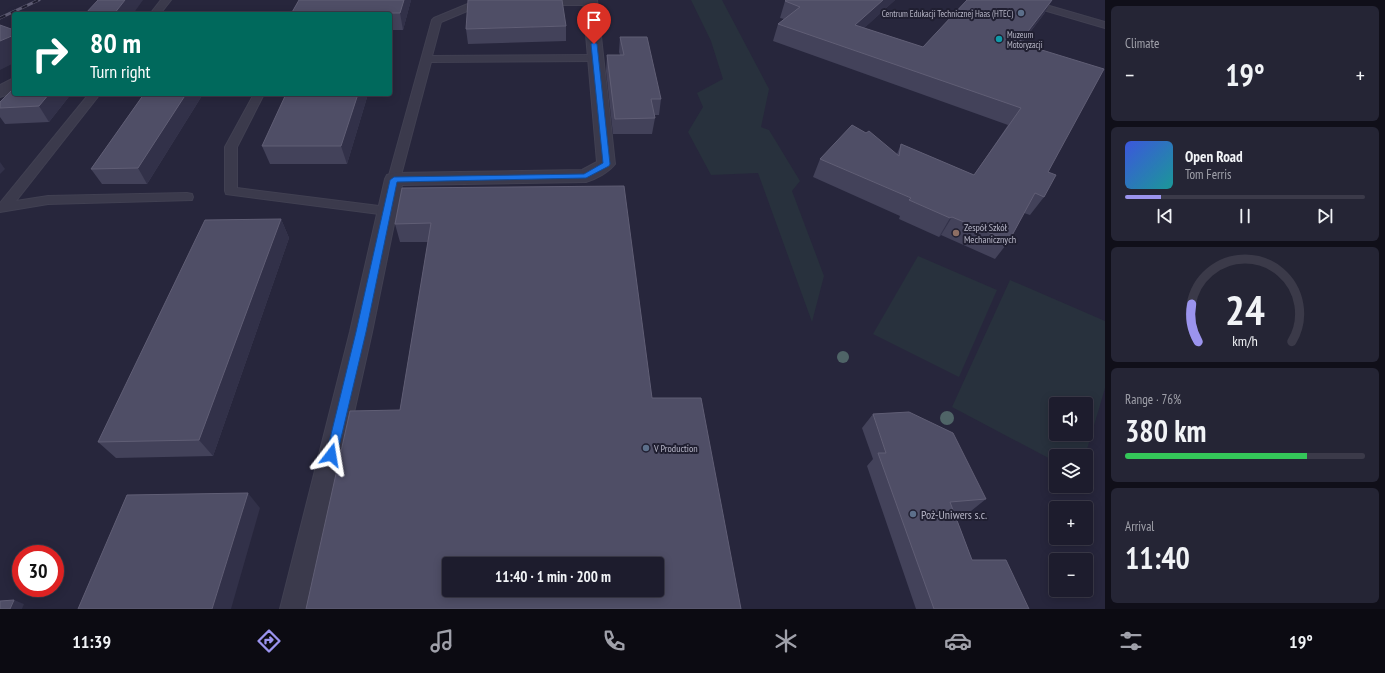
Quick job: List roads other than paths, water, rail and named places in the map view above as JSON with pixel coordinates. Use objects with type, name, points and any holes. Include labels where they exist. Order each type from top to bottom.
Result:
[{"type":"street","points":[[295,609],[361,332],[394,180],[586,176],[606,164],[590,1]]},
{"type":"street","points":[[0,92],[12,84]]},
{"type":"lane","points":[[157,12],[166,0]]},
{"type":"lane","points":[[1018,0],[1105,25]]},
{"type":"lane","points":[[394,180],[437,20],[478,1],[500,3]]},
{"type":"lane","points":[[530,3],[590,1]]},
{"type":"lane","points":[[427,59],[596,58]]},
{"type":"lane","points":[[2,208],[94,96]]},
{"type":"lane","points":[[258,96],[231,147],[231,191],[387,211]]},
{"type":"lane","points":[[2,208],[48,200],[187,197]]},
{"type":"railway","points":[[13,12],[39,0]]},
{"type":"railway","points":[[0,18],[12,12]]},
{"type":"place","name":"Centrum Edukacji Technicznej Haas (HTEC)","points":[[1021,13]]},
{"type":"place","name":"Muzeum Motoryzacji","points":[[999,39]]},
{"type":"place","name":"Zespół Szkół Mechanicznych","points":[[956,233]]},
{"type":"place","name":"V Production","points":[[646,448]]},
{"type":"place","name":"Poż-Uniwers s.c.","points":[[913,514]]}]
